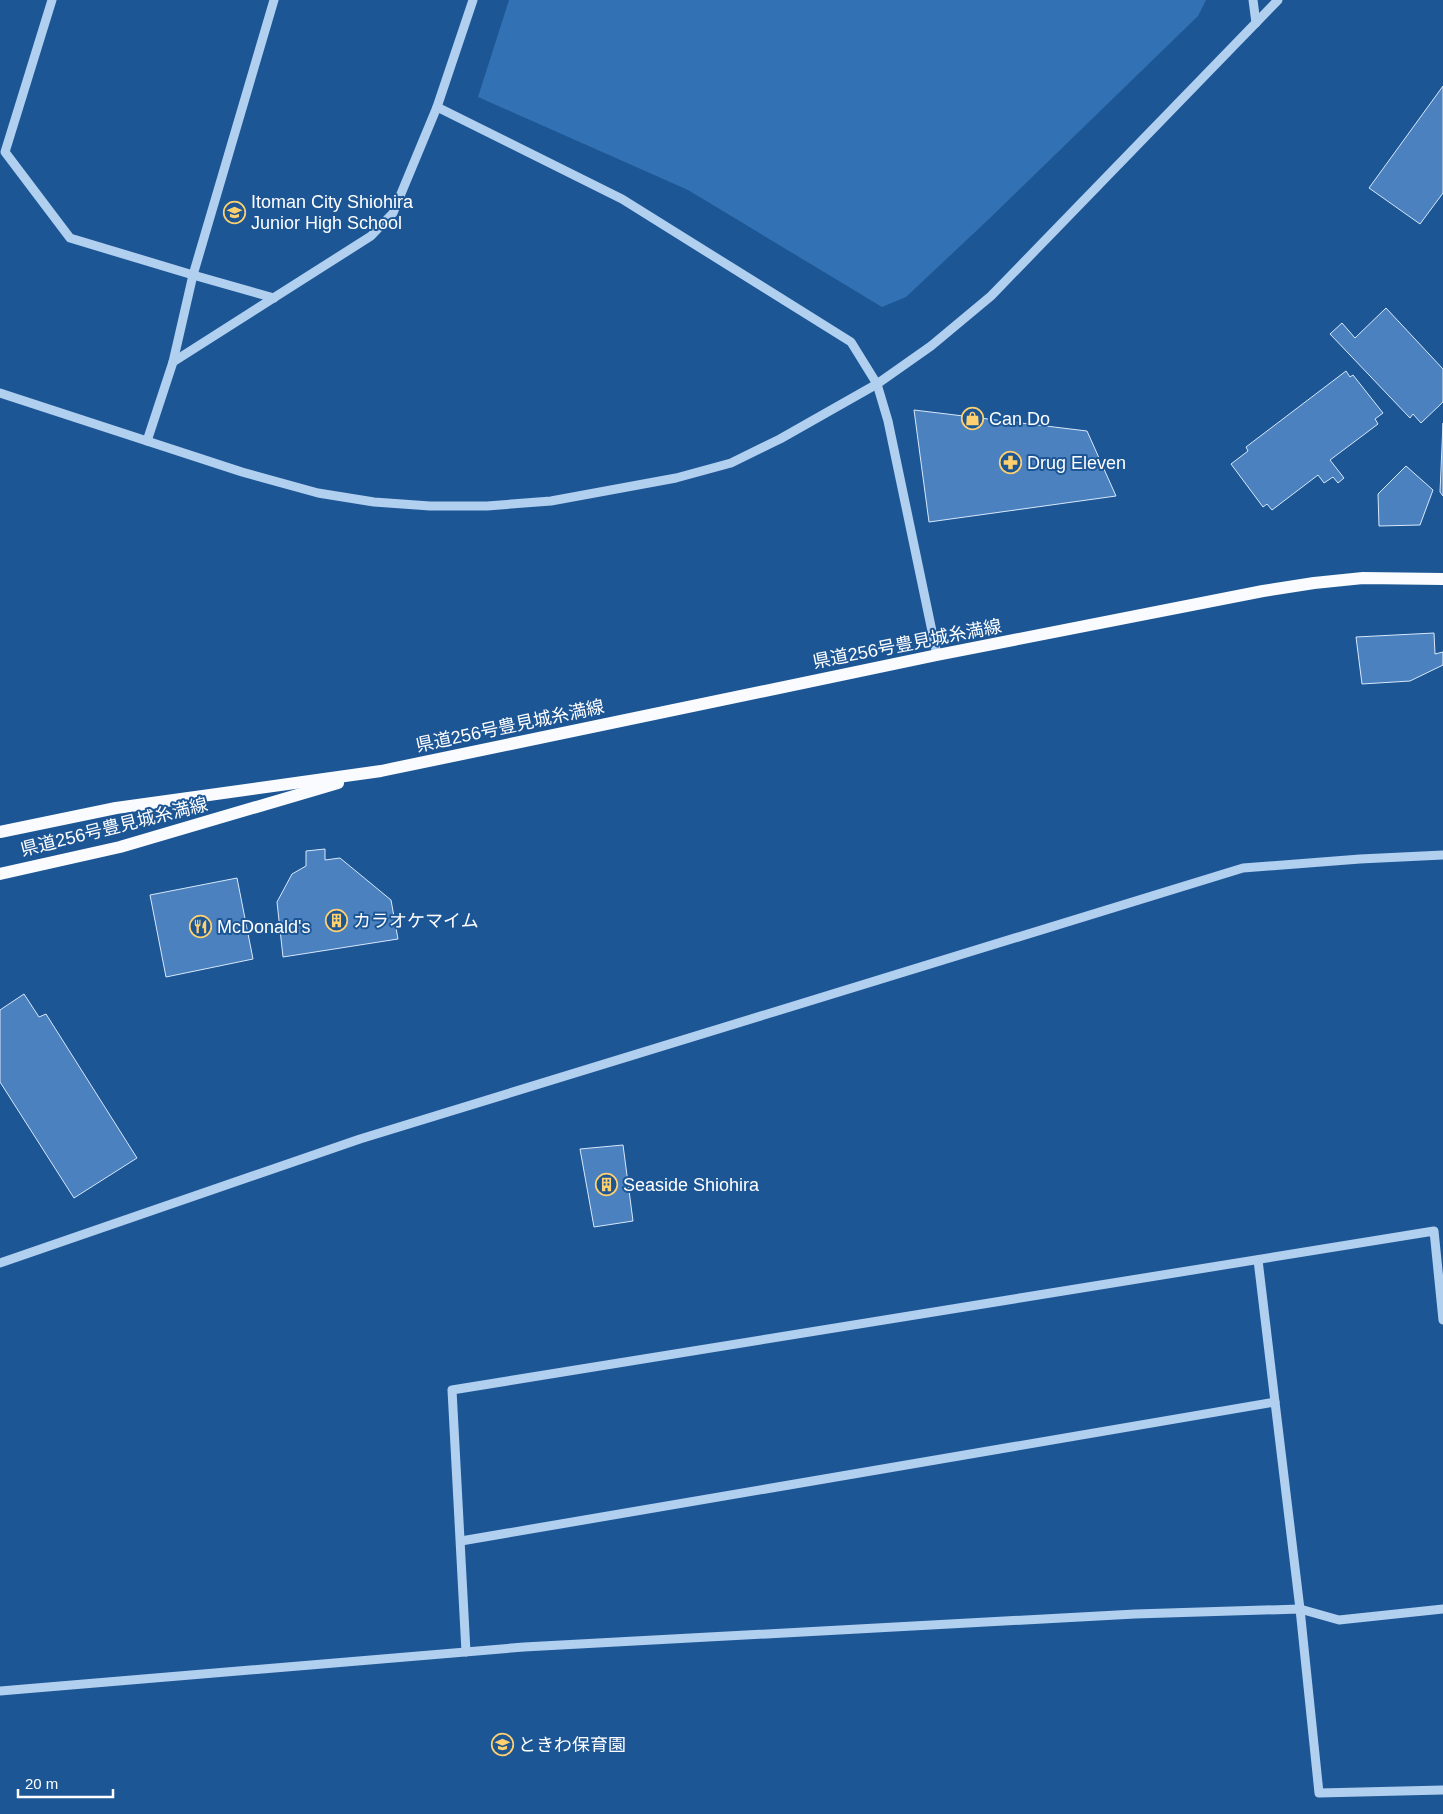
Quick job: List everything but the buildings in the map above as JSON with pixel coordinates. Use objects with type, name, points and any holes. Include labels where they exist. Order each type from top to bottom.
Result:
[{"type":"main road","name":"県道256号豊見城糸満線","points":[[0,832],[116,808],[381,771],[937,655],[1314,583],[1362,578],[1443,579]]},
{"type":"main road","name":"県道256号豊見城糸満線","points":[[0,874],[120,847],[381,771]]},
{"type":"street","points":[[52,0],[4,152],[70,238],[274,298]]},
{"type":"street","points":[[146,441],[173,362],[193,275],[274,0]]},
{"type":"street","points":[[173,362],[371,236],[393,213],[437,107],[473,0]]},
{"type":"street","points":[[1253,0],[1256,23]]},
{"type":"street","points":[[0,393],[242,472],[318,493],[374,502],[430,506],[487,506],[551,501],[676,478],[731,463],[780,439],[877,384],[931,346],[991,296],[1278,0]]},
{"type":"street","points":[[437,107],[622,199],[851,342],[877,384],[888,421],[937,655]]},
{"type":"street","points":[[0,1263],[360,1139],[1243,868],[1443,855]]},
{"type":"street","points":[[466,1652],[452,1390],[1434,1231],[1443,1320]]},
{"type":"street","points":[[1258,1260],[1300,1609],[1319,1793],[1443,1790]]},
{"type":"street","points":[[460,1541],[1275,1402]]},
{"type":"street","points":[[0,1691],[524,1647],[1116,1615],[1300,1609],[1339,1620],[1443,1609]]},
{"type":"shaded area","points":[[509,0],[1206,0],[1198,16],[990,218],[906,297],[882,307],[688,190],[478,97]]},
{"type":"place","name":"Itoman City Shiohira Junior High School","points":[[235,212]]},
{"type":"place","name":"Can Do","points":[[973,419]]},
{"type":"place","name":"Drug Eleven","points":[[1011,463]]},
{"type":"place","name":"カラオケマイム","points":[[337,921]]},
{"type":"place","name":"McDonald's","points":[[201,927]]},
{"type":"place","name":"Seaside Shiohira","points":[[607,1185]]},
{"type":"place","name":"ときわ保育園","points":[[502,1745]]}]
